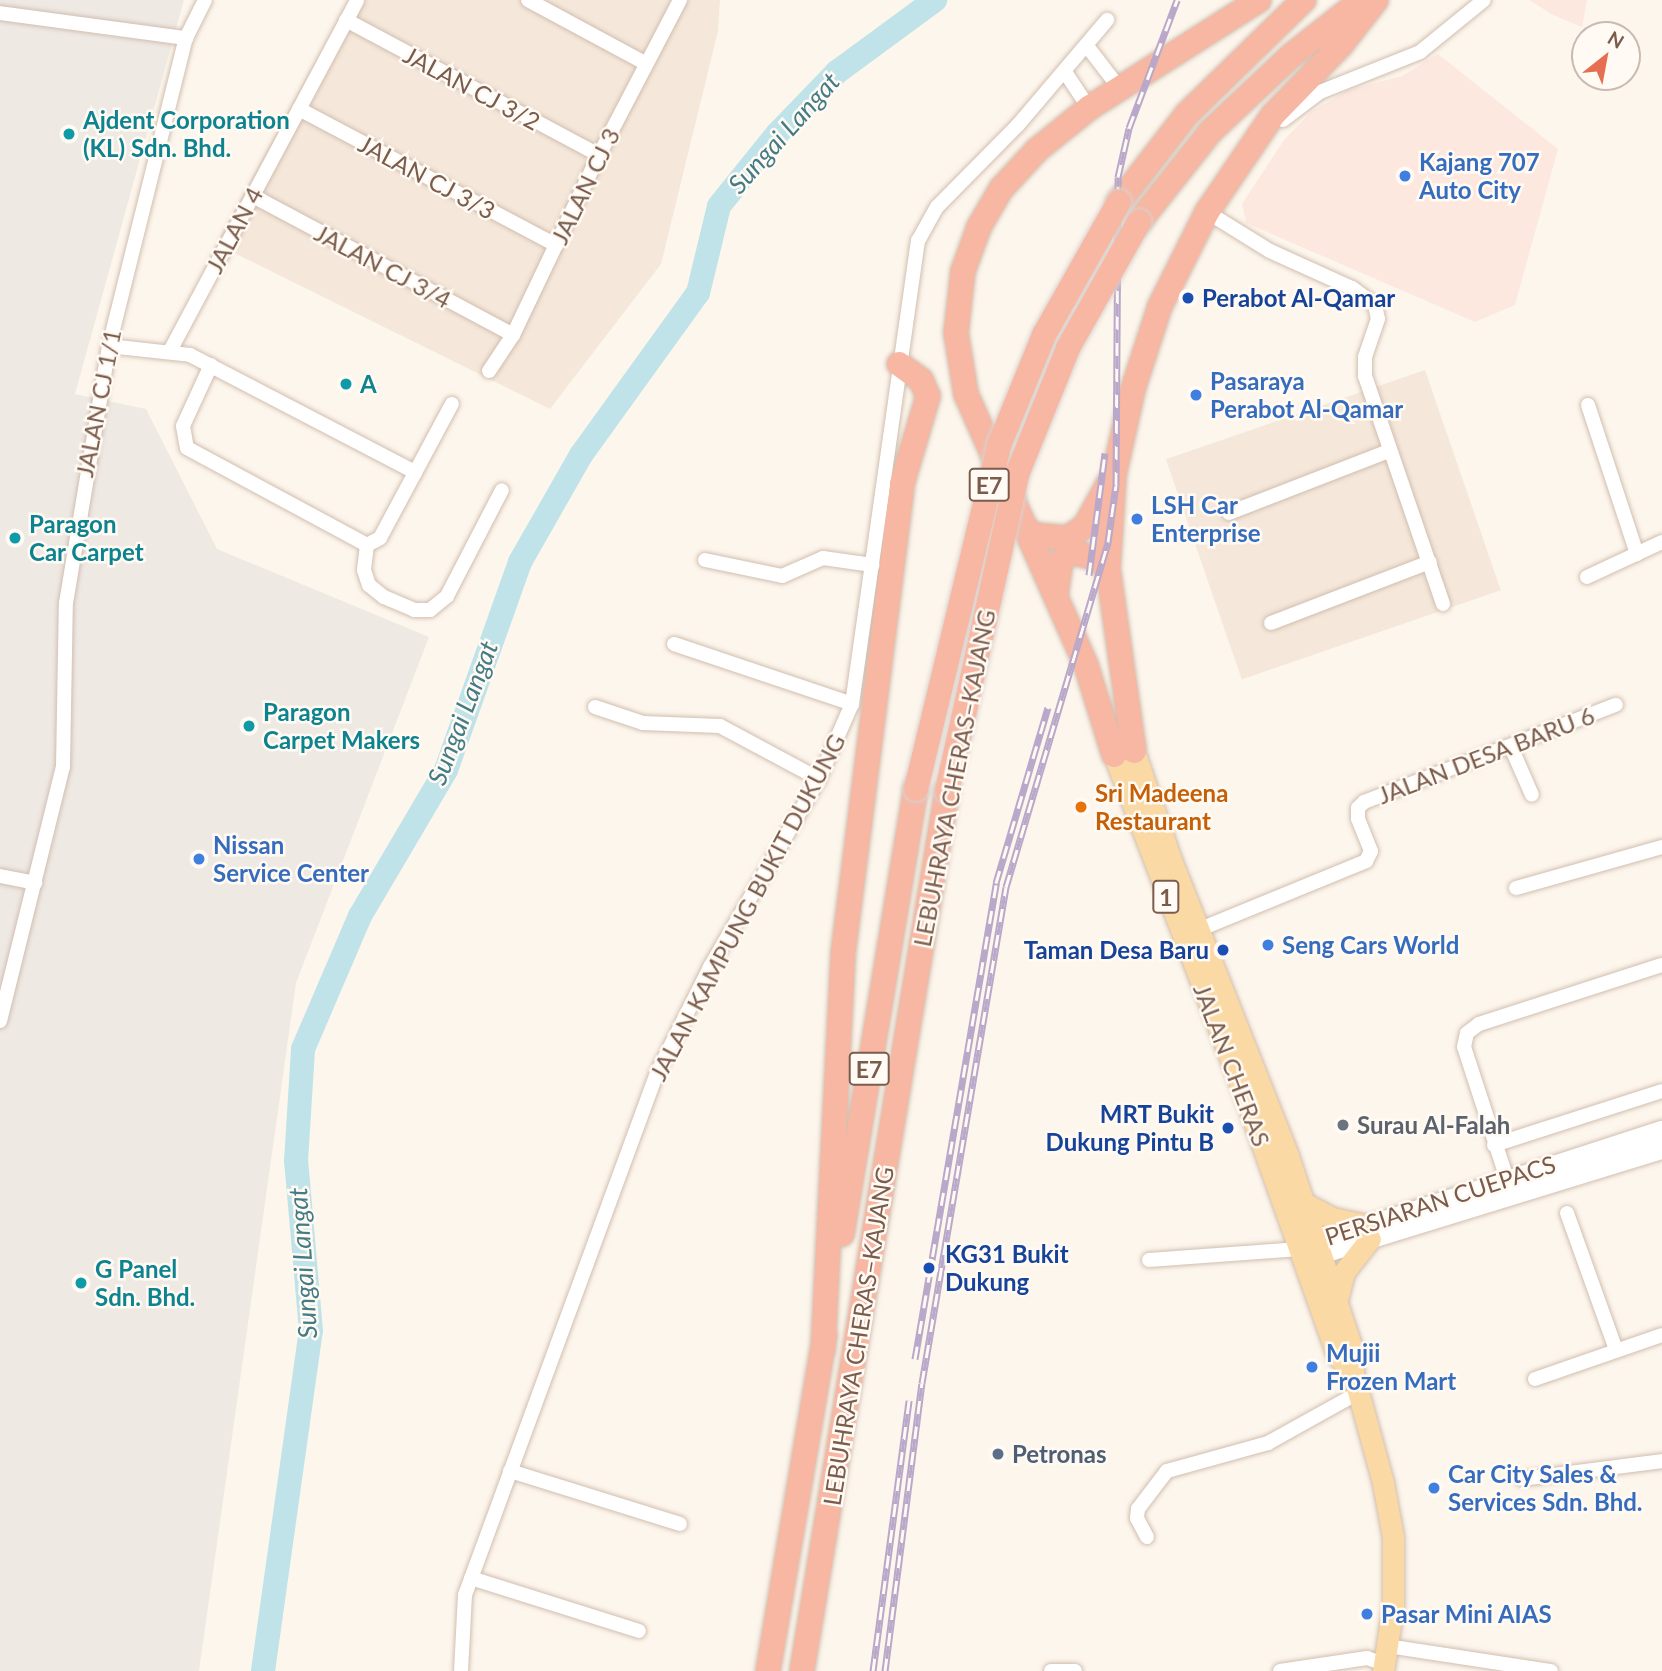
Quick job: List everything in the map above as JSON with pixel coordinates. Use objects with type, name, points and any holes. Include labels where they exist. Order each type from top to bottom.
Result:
[{"type":"highway","points":[[1124,753],[1056,595],[1019,522],[966,394],[956,333],[963,271],[979,227],[1001,189],[1037,150],[1089,108],[1259,0]]},
{"type":"highway","name":"LEBUHRAYA CHERAS–KAJANG","points":[[768,1671],[916,789],[1000,443],[1044,335],[1119,202],[1187,114],[1304,0]]},
{"type":"highway","name":"LEBUHRAYA CHERAS–KAJANG","points":[[802,1671],[947,792],[1018,472],[1068,348],[1139,222],[1210,132],[1292,55],[1362,0]]},
{"type":"highway","points":[[1124,753],[1108,569],[1114,475],[1133,389],[1160,306],[1207,212],[1251,145],[1376,0]]},
{"type":"highway","points":[[823,1350],[843,954],[902,484],[928,396],[921,380],[899,364]]},
{"type":"highway","points":[[1019,522],[1034,535],[1068,538],[1085,526],[1114,475]]},
{"type":"highway","points":[[1056,595],[1061,561],[1070,552],[1096,558],[1108,569]]},
{"type":"main road","name":"JALAN CHERAS","points":[[1124,753],[1199,930],[1304,1203],[1337,1355],[1355,1383]]},
{"type":"main road","name":"JALAN CHERAS","points":[[1124,753],[1353,1350],[1355,1383],[1393,1537],[1393,1606],[1385,1660]]},
{"type":"main road","points":[[1304,1203],[1367,1232],[1344,1272],[1337,1303]]},
{"type":"street","name":"JALAN CJ 1/1","points":[[0,1021],[63,768],[66,603],[109,346],[186,38],[205,0]]},
{"type":"street","name":"JALAN 4","points":[[171,349],[357,0]]},
{"type":"street","points":[[528,0],[645,62]]},
{"type":"street","name":"JALAN CJ 3","points":[[489,371],[513,335],[598,155],[680,0]]},
{"type":"street","points":[[1251,145],[1320,92],[1420,52],[1484,0]]},
{"type":"street","points":[[0,13],[186,38]]},
{"type":"street","name":"JALAN CJ 3/2","points":[[346,20],[598,155]]},
{"type":"street","name":"JALAN KAMPUNG BUKIT DUKUNG","points":[[461,1671],[465,1595],[657,1073],[710,967],[818,779],[852,704],[918,241],[937,206],[1065,72],[1107,20]]},
{"type":"street","points":[[1087,46],[1119,89]]},
{"type":"street","points":[[1065,72],[1089,108]]},
{"type":"street","name":"JALAN CJ 3/3","points":[[299,109],[556,245]]},
{"type":"street","name":"JALAN CJ 3/4","points":[[253,196],[513,335]]},
{"type":"street","points":[[1207,212],[1270,251],[1352,288],[1374,305],[1378,319],[1365,357],[1365,376],[1443,604]]},
{"type":"street","points":[[109,346],[139,351],[171,349],[211,365],[415,471]]},
{"type":"street","points":[[211,365],[183,426],[187,448],[367,544]]},
{"type":"street","points":[[367,544],[380,538],[452,404]]},
{"type":"street","points":[[1588,405],[1637,554]]},
{"type":"street","points":[[1229,513],[1390,451]]},
{"type":"street","points":[[367,544],[365,570],[369,584],[384,597],[414,610],[430,610],[447,596],[502,490]]},
{"type":"street","points":[[1587,577],[1662,542]]},
{"type":"street","points":[[705,560],[782,576],[823,558],[873,565]]},
{"type":"street","points":[[1271,623],[1430,562]]},
{"type":"street","points":[[674,644],[852,704]]},
{"type":"street","name":"JALAN DESA BARU 6","points":[[1199,930],[1366,862],[1371,851],[1358,808],[1616,705]]},
{"type":"street","points":[[595,707],[643,723],[720,726],[818,779]]},
{"type":"street","points":[[1511,747],[1532,794]]},
{"type":"street","points":[[1516,888],[1662,847]]},
{"type":"street","points":[[0,876],[35,883]]},
{"type":"street","points":[[1507,1179],[1464,1047],[1467,1033],[1479,1024],[1662,965]]},
{"type":"street","points":[[1494,1145],[1662,1091]]},
{"type":"street","name":"PERSIARAN CUEPACS","points":[[1367,1232],[1507,1179],[1662,1129]]},
{"type":"street","name":"PERSIARAN CUEPACS","points":[[1312,1247],[1662,1149]]},
{"type":"street","points":[[1567,1213],[1616,1350]]},
{"type":"street","points":[[1149,1259],[1312,1247]]},
{"type":"street","points":[[1535,1379],[1662,1335]]},
{"type":"street","points":[[1147,1537],[1137,1518],[1138,1509],[1167,1471],[1268,1443],[1355,1383]]},
{"type":"street","points":[[1522,1479],[1662,1461]]},
{"type":"street","points":[[510,1471],[680,1524]]},
{"type":"street","points":[[471,1578],[639,1632]]},
{"type":"street","points":[[1280,1671],[1367,1658],[1551,1671]]},
{"type":"street","points":[[1051,1671],[1075,1671]]},
{"type":"shaded area","points":[[0,0],[184,0],[75,394],[146,409],[217,549],[429,637],[296,983],[199,1671],[0,1671]]},
{"type":"shaded area","points":[[349,0],[720,0],[718,31],[661,264],[550,409],[216,244]]},
{"type":"shaded area","points":[[1529,0],[1587,0],[1583,21],[1571,22]]},
{"type":"shaded area","name":"Kajang 707 Auto City","points":[[1438,54],[1558,149],[1515,305],[1475,322],[1246,223],[1242,204],[1284,140],[1311,112],[1348,90],[1402,76]]},
{"type":"shaded area","points":[[1425,370],[1501,590],[1242,680],[1166,459]]},
{"type":"waterway","name":"Sungai Langat","points":[[263,1671],[311,1331],[296,1161],[303,1049],[360,916],[446,770],[520,562],[581,455],[698,293],[719,206],[778,133],[837,72],[935,0]]},
{"type":"railway","points":[[885,1671],[922,1383],[1006,887],[1108,542],[1116,485],[1118,177],[1129,128],[1177,0]]},
{"type":"railway","points":[[1089,575],[1105,453]]},
{"type":"railway","points":[[915,1359],[996,883],[1048,708]]},
{"type":"railway","points":[[873,1671],[909,1400]]},
{"type":"place","name":"Ajdent Corporation (KL) Sdn. Bhd.","points":[[69,134]]},
{"type":"place","name":"Kajang 707 Auto City","points":[[1405,176]]},
{"type":"place","name":"Perabot Al-Qamar","points":[[1188,298]]},
{"type":"place","name":"A","points":[[346,384]]},
{"type":"place","name":"Pasaraya Perabot Al-Qamar","points":[[1196,395]]},
{"type":"place","name":"LSH Car Enterprise","points":[[1137,519]]},
{"type":"place","name":"Paragon Car Carpet","points":[[15,538]]},
{"type":"place","name":"Paragon Carpet Makers","points":[[249,726]]},
{"type":"place","name":"Sri Madeena Restaurant","points":[[1081,807]]},
{"type":"place","name":"Nissan Service Center","points":[[199,859]]},
{"type":"place","name":"Seng Cars World","points":[[1268,945]]},
{"type":"place","name":"Taman Desa Baru","points":[[1223,950]]},
{"type":"place","name":"Surau Al-Falah","points":[[1343,1125]]},
{"type":"place","name":"MRT Bukit Dukung Pintu B","points":[[1228,1128]]},
{"type":"place","name":"KG31 Bukit Dukung","points":[[929,1268]]},
{"type":"place","name":"G Panel Sdn. Bhd.","points":[[81,1283]]},
{"type":"place","name":"Mujii Frozen Mart","points":[[1312,1367]]},
{"type":"place","name":"Petronas","points":[[998,1454]]},
{"type":"place","name":"Car City Sales & Services Sdn. Bhd.","points":[[1434,1488]]},
{"type":"place","name":"Pasar Mini AIAS","points":[[1367,1614]]}]
